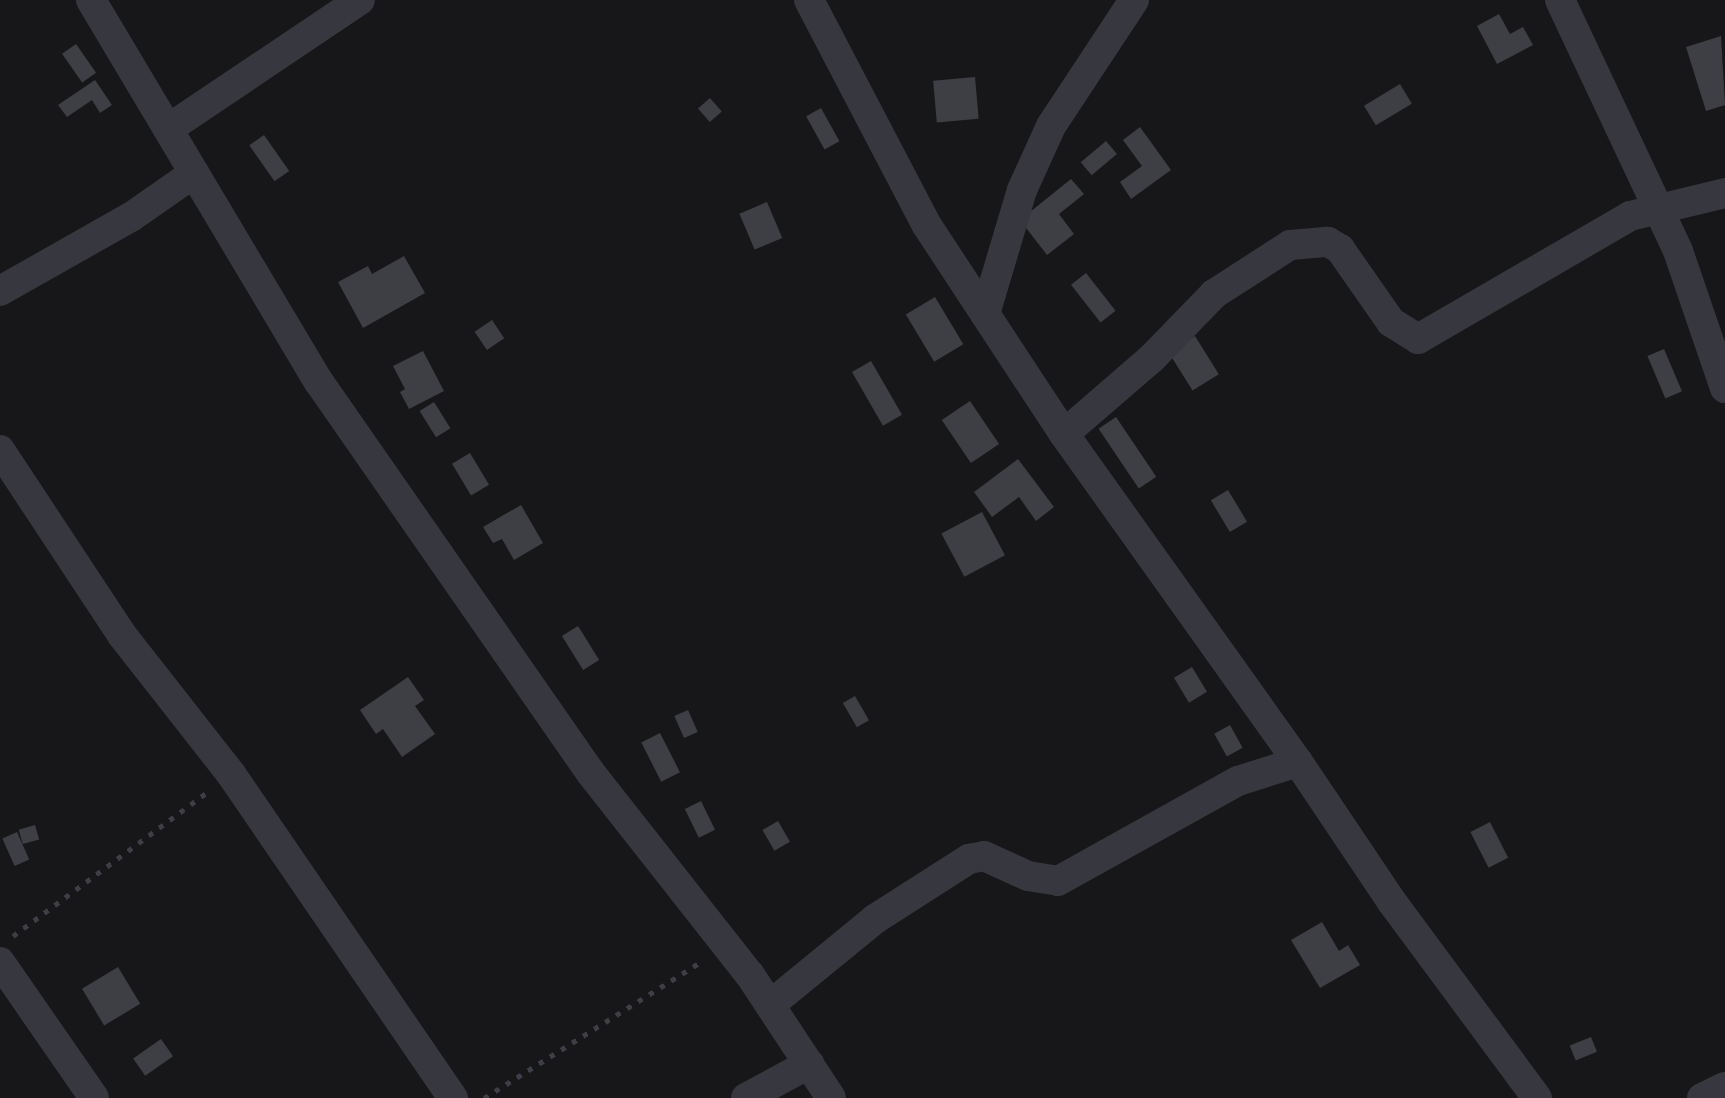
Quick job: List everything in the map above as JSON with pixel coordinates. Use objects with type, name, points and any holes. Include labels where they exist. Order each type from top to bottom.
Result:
[{"type":"street","points":[[91,0],[320,382],[590,772],[770,1005],[831,1098]]},
{"type":"street","points":[[168,130],[360,0]]},
{"type":"street","points":[[809,0],[926,224],[1064,434],[1298,762],[1392,902],[1537,1098]]},
{"type":"street","points":[[985,314],[1022,190],[1050,126],[1134,0]]},
{"type":"street","points":[[1560,0],[1694,288],[1725,388]]},
{"type":"street","points":[[0,290],[132,217],[194,173]]},
{"type":"street","points":[[1064,434],[1152,358],[1214,294],[1290,245],[1328,242],[1340,248],[1391,322],[1418,339],[1630,216],[1725,193]]},
{"type":"street","points":[[0,450],[122,635],[231,774],[453,1098]]},
{"type":"street","points":[[770,1005],[906,897],[969,859],[984,856],[1028,876],[1058,880],[1238,781],[1298,762]]},
{"type":"street","points":[[0,962],[94,1098]]},
{"type":"street","points":[[746,1098],[809,1064]]},
{"type":"street","points":[[1702,1098],[1725,1087]]},
{"type":"path","points":[[0,946],[231,774]]},
{"type":"path","points":[[484,1098],[726,946]]},
{"type":"building","points":[[1499,14],[1510,34],[1523,27],[1533,45],[1497,64],[1477,26]]},
{"type":"building","points":[[1721,36],[1725,105],[1706,111],[1686,47]]},
{"type":"building","points":[[76,44],[96,73],[82,82],[62,54]]},
{"type":"building","points":[[975,77],[979,119],[937,123],[933,81]]},
{"type":"building","points":[[95,80],[112,105],[100,113],[92,100],[67,117],[58,105]]},
{"type":"building","points":[[1400,84],[1412,104],[1376,125],[1364,106]]},
{"type":"building","points":[[710,98],[722,112],[710,122],[698,108]]},
{"type":"building","points":[[821,108],[839,141],[825,149],[806,116]]},
{"type":"building","points":[[1140,127],[1171,170],[1131,199],[1120,182],[1142,166],[1123,140]]},
{"type":"building","points":[[264,135],[289,171],[274,181],[249,145]]},
{"type":"building","points":[[1106,141],[1117,154],[1092,175],[1081,162]]},
{"type":"building","points":[[1071,179],[1084,194],[1059,214],[1074,234],[1047,255],[1020,220]]},
{"type":"building","points":[[767,202],[782,238],[755,250],[739,214]]},
{"type":"building","points":[[404,256],[425,293],[363,328],[338,282],[368,266],[372,274]]},
{"type":"building","points":[[1086,273],[1116,311],[1101,323],[1071,285]]},
{"type":"building","points":[[935,297],[963,344],[934,362],[906,315]]},
{"type":"building","points":[[492,320],[504,338],[487,350],[475,332]]},
{"type":"building","points":[[1195,336],[1219,374],[1193,391],[1169,352]]},
{"type":"building","points":[[1664,349],[1682,391],[1665,398],[1647,356]]},
{"type":"building","points":[[423,351],[444,391],[409,409],[400,392],[405,389],[393,366]]},
{"type":"building","points":[[871,361],[902,415],[883,426],[852,372]]},
{"type":"building","points":[[970,401],[999,444],[971,463],[942,420]]},
{"type":"building","points":[[434,402],[450,428],[436,437],[420,411]]},
{"type":"building","points":[[1116,417],[1156,477],[1139,488],[1099,429]]},
{"type":"building","points":[[470,453],[489,485],[471,496],[452,464]]},
{"type":"building","points":[[1018,459],[1054,507],[1036,521],[1019,497],[992,517],[974,492]]},
{"type":"building","points":[[1228,490],[1247,522],[1230,532],[1211,500]]},
{"type":"building","points":[[521,505],[543,543],[514,560],[502,539],[493,543],[483,527]]},
{"type":"building","points":[[982,512],[1005,555],[964,577],[941,534]]},
{"type":"building","points":[[578,626],[599,660],[583,670],[562,636]]},
{"type":"building","points":[[1192,667],[1207,692],[1189,703],[1174,678]]},
{"type":"building","points":[[408,677],[424,700],[415,706],[435,734],[402,757],[383,729],[376,734],[360,710]]},
{"type":"building","points":[[855,696],[869,720],[857,727],[843,703]]},
{"type":"building","points":[[688,710],[698,732],[684,738],[674,716]]},
{"type":"building","points":[[1230,725],[1243,748],[1227,756],[1214,734]]},
{"type":"building","points":[[660,733],[680,772],[661,782],[641,743]]},
{"type":"building","points":[[701,801],[715,830],[699,838],[685,809]]},
{"type":"building","points":[[778,821],[790,842],[774,851],[762,830]]},
{"type":"building","points":[[1490,822],[1508,858],[1489,868],[1470,832]]},
{"type":"building","points":[[35,825],[39,839],[23,844],[19,830]]},
{"type":"building","points":[[17,832],[29,859],[15,866],[2,839]]},
{"type":"building","points":[[1322,922],[1339,951],[1348,945],[1360,965],[1320,988],[1291,940]]},
{"type":"building","points":[[118,967],[140,1004],[104,1025],[82,989]]},
{"type":"building","points":[[1591,1037],[1597,1052],[1576,1060],[1570,1046]]},
{"type":"building","points":[[161,1039],[173,1056],[145,1076],[133,1059]]}]
